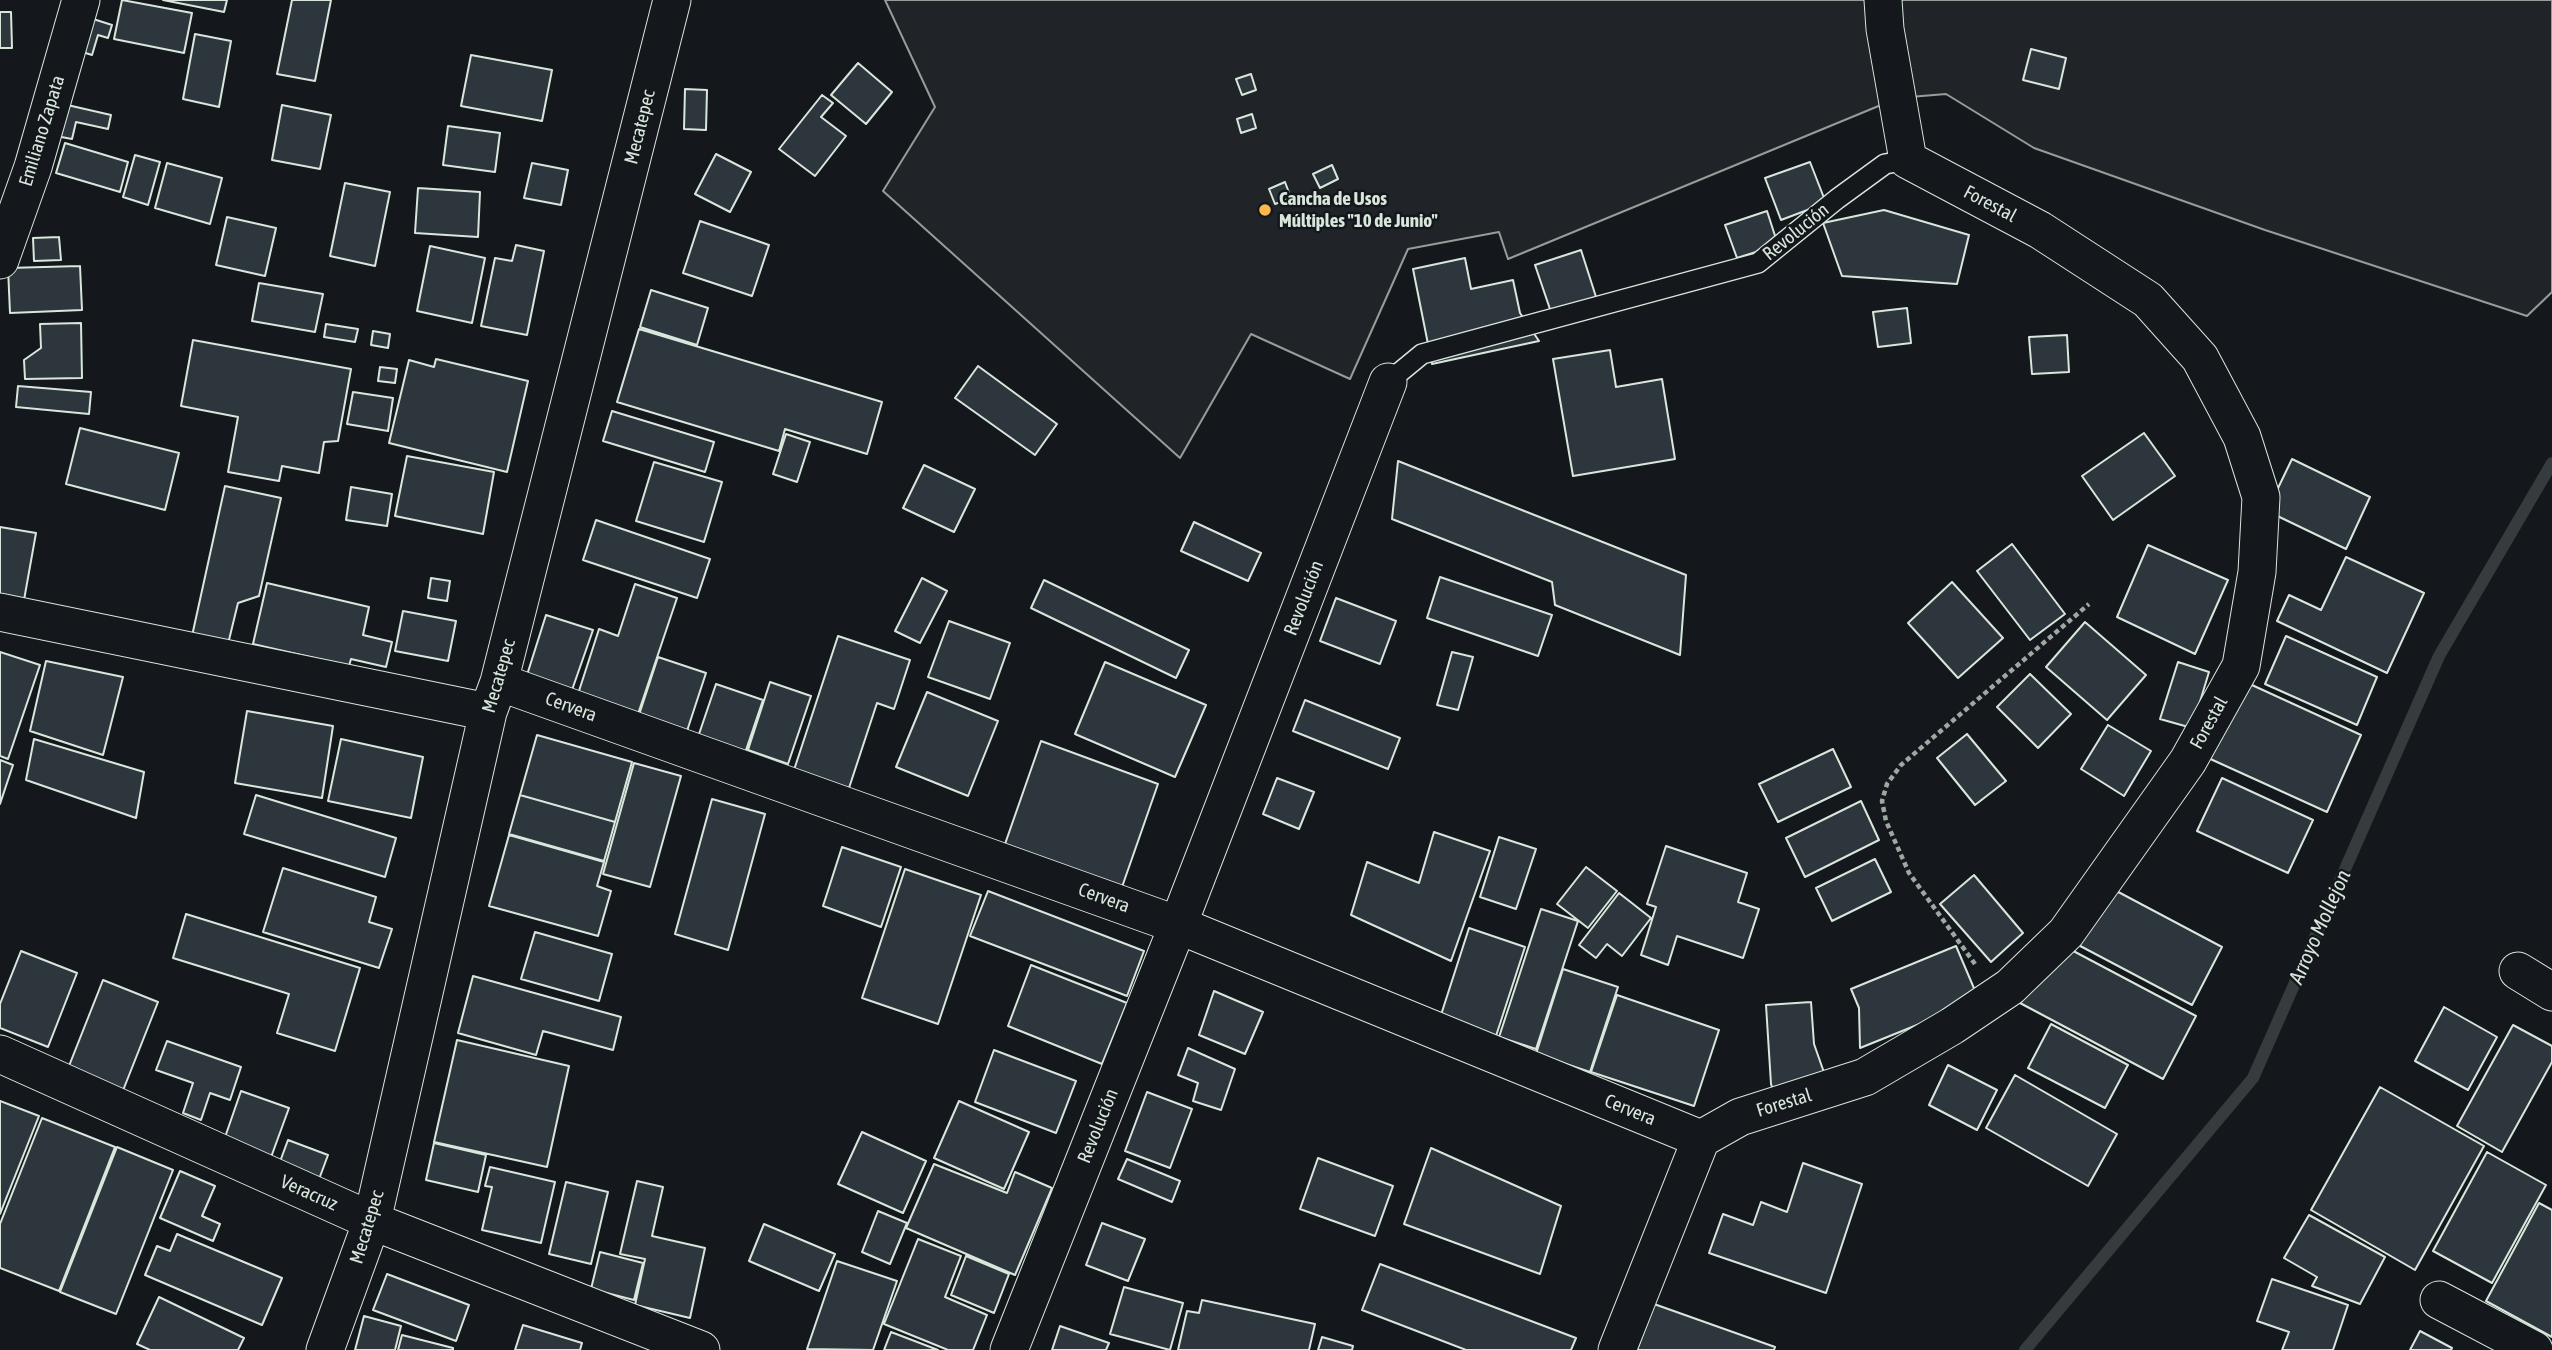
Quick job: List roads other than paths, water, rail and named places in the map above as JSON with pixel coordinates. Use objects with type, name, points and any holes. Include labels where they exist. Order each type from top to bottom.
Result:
[{"type":"street","name":"Emiliano Zapata","points":[[0,260],[16,166],[80,0]]},
{"type":"street","name":"Mecatepec","points":[[325,1350],[372,1222],[493,697],[672,0]]},
{"type":"street","points":[[1883,0],[1885,29],[1908,160]]},
{"type":"street","name":"Forestal","points":[[1701,1139],[1740,1117],[1865,1077],[1952,1026],[2010,987],[2066,933],[2188,761],[2241,666],[2258,572],[2261,497],[2242,437],[2200,358],[2148,300],[2040,230],[1908,160]]},
{"type":"street","name":"Revolución","points":[[1010,1350],[1388,382]]},
{"type":"street","name":"Cervera","points":[[0,612],[493,697],[1178,925],[1701,1139]]},
{"type":"street","points":[[2518,971],[2552,992]]},
{"type":"street","name":"Veracruz","points":[[0,1054],[372,1222],[701,1350]]},
{"type":"street","points":[[1617,1350],[1701,1139]]},
{"type":"street","points":[[2439,1300],[2534,1350]]},
{"type":"lane","name":"Revolución","points":[[1388,382],[1422,354],[1758,263],[1885,164],[1908,160]]},
{"type":"waterway","name":"Arroyo Mollejon","points":[[2025,1350],[2253,1078],[2439,656],[2552,463]]},
{"type":"place","name":"Cancha de Usos Múltiples \"10 de Junio\"","points":[[1265,210]]}]
